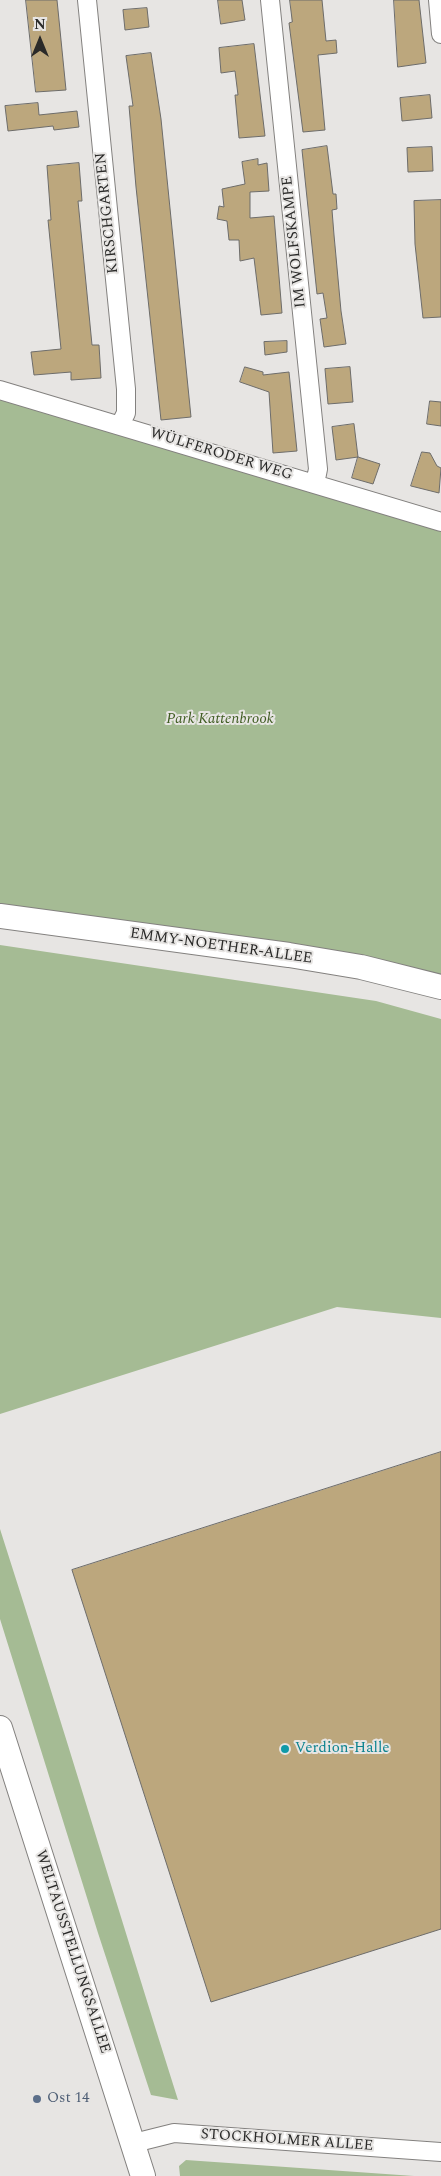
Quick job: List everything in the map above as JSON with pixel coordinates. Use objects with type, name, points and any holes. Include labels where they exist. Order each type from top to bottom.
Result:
[{"type":"main road","name":"EMMY-NOETHER-ALLEE","points":[[0,916],[289,955],[361,967],[441,987]]},
{"type":"main road","name":"WELTAUSSTELLUNGSALLEE","points":[[0,1728],[144,2176]]},
{"type":"street","name":"KIRSCHGARTEN","points":[[87,0],[126,389],[126,413],[120,425]]},
{"type":"street","name":"IM WOLFSKAMPE","points":[[270,0],[318,469],[316,484]]},
{"type":"street","points":[[438,0],[441,34]]},
{"type":"street","name":"WÜLFERODER WEG","points":[[0,390],[441,522]]},
{"type":"street","name":"STOCKHOLMER ALLEE","points":[[134,2143],[174,2133],[441,2152]]},
{"type":"green space","name":"Park Kattenbrook","points":[[0,395],[441,524],[441,987],[0,916]]},
{"type":"green space","points":[[0,945],[376,1001],[441,1019],[441,1318],[337,1307],[0,1414]]},
{"type":"green space","points":[[0,1529],[178,2100],[151,2095],[98,1933],[0,1619]]},
{"type":"green space","points":[[186,2160],[414,2176],[180,2176],[179,2166]]},
{"type":"building","points":[[26,0],[57,0],[66,90],[36,92]]},
{"type":"building","points":[[218,0],[242,0],[245,20],[221,24]]},
{"type":"building","points":[[290,0],[322,0],[326,41],[336,40],[337,53],[318,55],[325,130],[303,132],[289,23],[292,22]]},
{"type":"building","points":[[394,0],[419,0],[426,63],[398,67]]},
{"type":"building","points":[[147,8],[149,27],[125,30],[123,10]]},
{"type":"building","points":[[254,44],[265,136],[239,138],[235,95],[238,95],[235,71],[221,73],[219,48]]},
{"type":"building","points":[[151,53],[161,119],[191,417],[161,420],[136,187],[129,106],[133,106],[126,56]]},
{"type":"building","points":[[430,95],[432,118],[402,121],[400,98]]},
{"type":"building","points":[[38,103],[39,115],[77,111],[79,127],[54,130],[53,126],[8,131],[5,106]]},
{"type":"building","points":[[327,146],[333,194],[336,194],[337,209],[332,210],[341,311],[346,344],[324,347],[320,319],[327,318],[323,293],[317,294],[302,150]]},
{"type":"building","points":[[432,147],[433,171],[408,172],[407,148]]},
{"type":"building","points":[[258,159],[258,165],[267,163],[269,191],[250,192],[250,218],[274,216],[282,313],[261,315],[254,258],[240,261],[239,240],[229,240],[227,221],[217,219],[219,206],[224,207],[222,189],[245,184],[242,162]]},
{"type":"building","points":[[79,163],[82,201],[78,201],[92,345],[99,345],[101,378],[71,380],[71,372],[34,375],[31,352],[61,349],[48,220],[51,220],[47,166]]},
{"type":"building","points":[[441,200],[441,317],[423,318],[415,244],[414,201]]},
{"type":"building","points":[[287,341],[287,352],[265,355],[264,342]]},
{"type":"building","points":[[245,367],[263,372],[263,375],[289,372],[297,451],[273,453],[269,392],[240,382]]},
{"type":"building","points":[[350,367],[353,402],[328,404],[325,369]]},
{"type":"building","points":[[430,401],[441,402],[441,426],[427,424]]},
{"type":"building","points":[[354,424],[358,457],[336,460],[332,427]]},
{"type":"building","points":[[422,452],[430,453],[437,466],[441,468],[439,493],[411,486]]},
{"type":"building","points":[[358,457],[380,464],[373,484],[352,478]]},
{"type":"building","name":"Verdion-Halle","points":[[441,1452],[441,1929],[211,2002],[72,1570]]},
{"type":"place","name":"Verdion-Halle","points":[[285,1749]]},
{"type":"place","name":"Ost 14","points":[[37,2099]]}]
